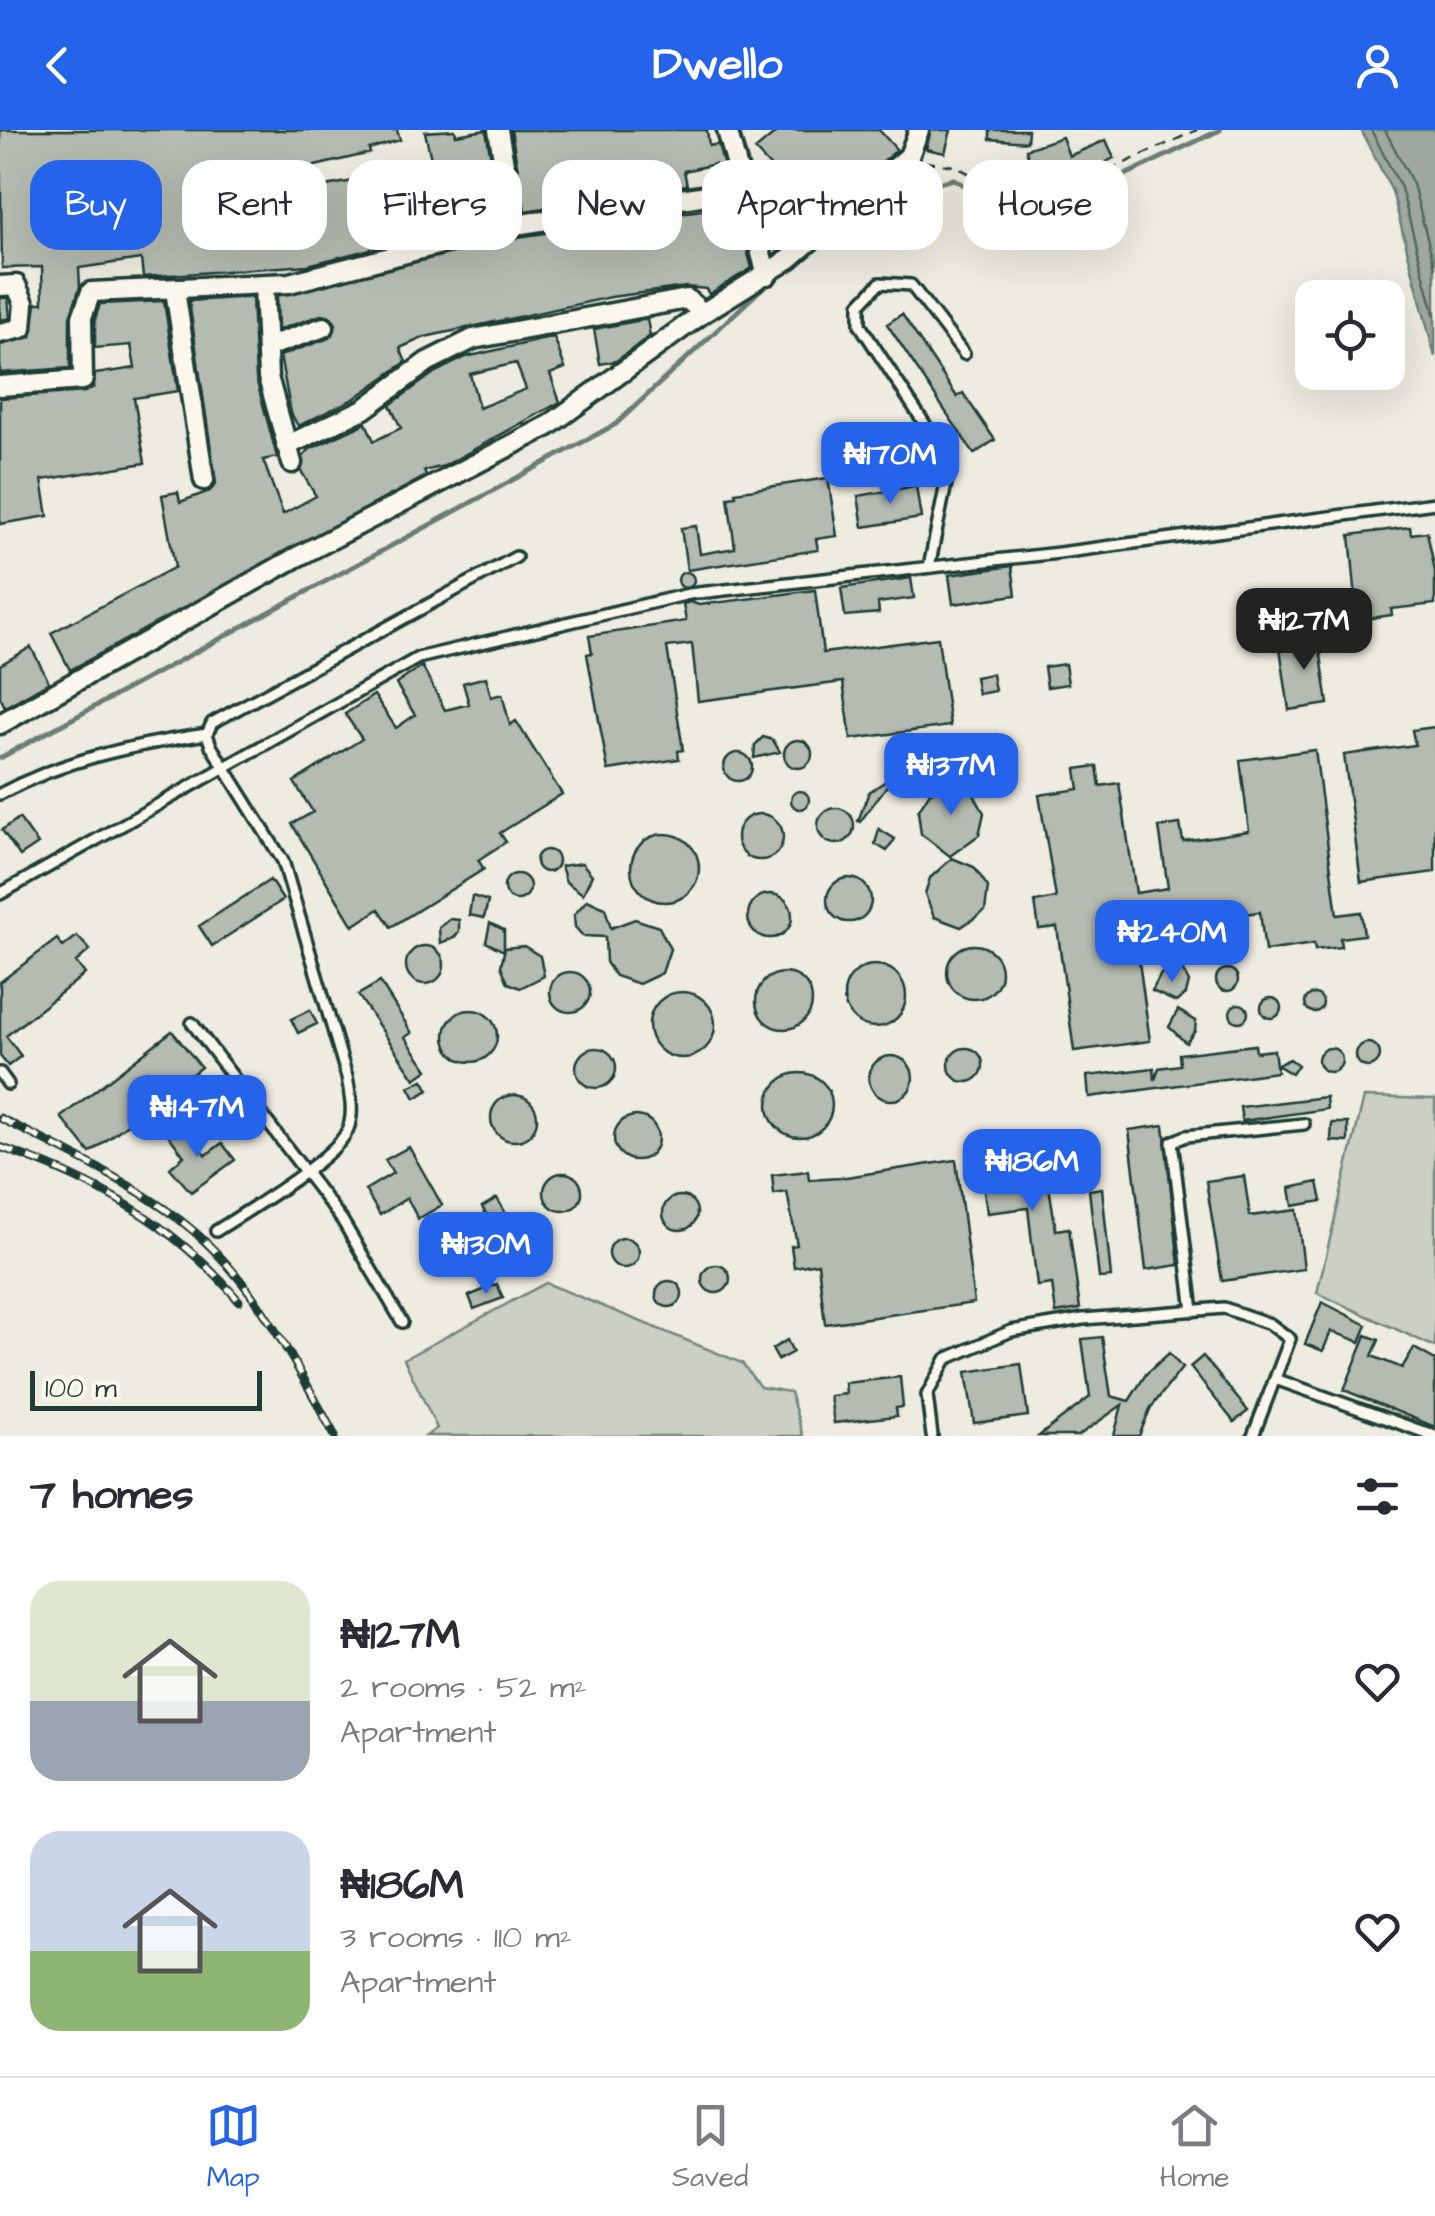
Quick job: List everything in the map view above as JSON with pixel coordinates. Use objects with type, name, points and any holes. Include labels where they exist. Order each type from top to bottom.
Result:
[{"type":"street","points":[[498,130],[503,160]]},
{"type":"street","points":[[727,130],[736,160]]},
{"type":"street","points":[[0,724],[295,558],[548,426],[703,312],[778,266],[909,156],[919,130]]},
{"type":"street","points":[[522,223],[702,196]]},
{"type":"street","points":[[0,386],[83,380],[87,295],[106,290],[289,283],[415,250]]},
{"type":"street","points":[[771,250],[778,266]]},
{"type":"street","points":[[0,286],[16,285],[24,303],[22,328],[0,333]]},
{"type":"street","points":[[264,285],[268,377],[289,454],[364,410],[427,362],[472,339],[687,300],[703,312]]},
{"type":"street","points":[[175,290],[204,480]]},
{"type":"street","points":[[266,348],[324,327]]},
{"type":"lane","points":[[930,567],[948,474],[947,458],[860,324],[860,304],[880,283],[911,285],[964,354]]},
{"type":"lane","points":[[0,894],[418,658],[689,594],[1435,503]]},
{"type":"lane","points":[[207,734],[212,723],[230,712],[516,558]]},
{"type":"lane","points":[[207,734],[283,861],[347,1077],[352,1110],[346,1134],[305,1171],[216,1231]]},
{"type":"lane","points":[[0,794],[38,774],[82,758],[207,734]]},
{"type":"lane","points":[[192,1023],[342,1220],[402,1322]]},
{"type":"lane","points":[[0,1074],[8,1084]]},
{"type":"lane","points":[[1192,1311],[1172,1142],[1186,1136],[1304,1124]]},
{"type":"lane","points":[[932,1436],[927,1395],[946,1358],[1011,1331],[1083,1319],[1224,1308],[1252,1316],[1290,1339],[1278,1380],[1253,1436]]},
{"type":"lane","points":[[1278,1380],[1435,1436]]},
{"type":"path","points":[[909,156],[933,166],[956,166],[1012,196],[1046,199],[1064,195],[1197,130]]},
{"type":"shaded area","points":[[1364,1097],[1435,1099],[1435,1347],[1317,1293]]},
{"type":"shaded area","points":[[546,1283],[742,1363],[760,1387],[790,1392],[803,1436],[426,1436],[437,1428],[404,1359]]},
{"type":"water","points":[[1361,130],[1435,130],[1435,357],[1392,191]]},
{"type":"building","points":[[0,130],[397,130],[400,140],[369,149],[370,153],[327,163],[327,160],[182,160],[182,250],[327,250],[327,186],[347,182],[347,250],[367,250],[308,265],[143,277],[141,259],[79,268],[80,287],[70,317],[70,368],[0,373],[0,345],[31,337],[36,303],[43,303],[42,267],[2,268]]},
{"type":"building","points":[[455,130],[456,135],[486,130],[491,160],[427,160],[431,159],[425,132]]},
{"type":"building","points":[[511,130],[707,130],[709,146],[718,144],[722,160],[702,160],[702,167],[684,171],[687,185],[682,186],[682,160],[542,160],[542,208],[525,211],[522,160],[516,160]]},
{"type":"building","points":[[779,130],[879,130],[897,150],[885,160],[764,160],[755,150]]},
{"type":"building","points":[[931,130],[951,130],[945,153],[926,149]]},
{"type":"building","points":[[990,130],[1028,130],[1027,142],[990,139]]},
{"type":"building","points":[[1062,137],[1069,156],[1106,140],[1114,158],[1029,160],[1026,149]]},
{"type":"building","points":[[702,210],[702,250],[747,250],[752,268],[709,294],[706,289],[686,287],[611,297],[425,337],[400,348],[406,362],[355,398],[298,426],[291,413],[280,356],[329,338],[336,324],[331,317],[321,315],[278,330],[277,296],[465,250],[522,250],[522,236],[542,233],[542,250],[682,250],[682,213]]},
{"type":"building","points":[[252,297],[256,378],[277,457],[263,460],[283,514],[316,496],[301,471],[303,457],[310,449],[366,423],[374,441],[401,428],[390,405],[434,373],[466,357],[554,337],[565,368],[550,374],[560,402],[444,466],[424,471],[426,476],[70,670],[51,633],[175,567],[162,495],[178,492],[180,502],[210,491],[216,484],[189,301]],"holes":[[[516,363],[526,389],[479,408],[470,374]]]},
{"type":"building","points":[[0,298],[8,298],[10,318],[0,320]]},
{"type":"building","points":[[164,301],[178,391],[134,398],[145,463],[42,480],[48,516],[0,524],[0,398],[85,392],[94,387],[95,374],[135,368],[131,345],[95,348],[95,319],[100,304]]},
{"type":"building","points":[[902,314],[957,397],[963,393],[995,440],[974,454],[887,324]]},
{"type":"building","points":[[647,319],[650,336],[616,361],[600,364],[594,329]]},
{"type":"building","points":[[828,478],[837,536],[816,539],[818,550],[687,570],[681,528],[696,526],[700,554],[735,548],[728,497],[736,496],[735,492]]},
{"type":"building","points":[[916,486],[921,518],[863,527],[858,496]]},
{"type":"building","points":[[1410,527],[1411,534],[1427,532],[1435,571],[1435,604],[1391,609],[1392,615],[1358,620],[1350,535]]},
{"type":"building","points":[[1012,566],[1016,595],[953,604],[949,575]]},
{"type":"building","points":[[686,572],[694,580],[686,588],[678,580]]},
{"type":"building","points":[[911,578],[914,598],[878,603],[879,613],[845,616],[841,588]]},
{"type":"building","points":[[815,590],[823,653],[938,638],[950,726],[851,739],[843,682],[698,701],[692,644],[667,647],[683,750],[678,751],[679,759],[608,770],[587,654],[592,653],[589,636],[686,621],[683,604],[690,602],[699,605]]},
{"type":"building","points":[[1318,635],[1328,704],[1289,710],[1279,641]]},
{"type":"building","points":[[31,647],[49,682],[5,707],[0,697],[0,665]]},
{"type":"building","points":[[1065,664],[1068,684],[1047,687],[1044,667]]},
{"type":"building","points":[[422,666],[445,710],[469,704],[463,683],[486,677],[491,697],[502,694],[510,725],[516,721],[562,794],[500,833],[506,842],[478,860],[484,869],[391,927],[379,909],[353,926],[292,824],[313,812],[294,782],[362,739],[345,714],[374,695],[396,728],[415,715],[396,684]]},
{"type":"building","points":[[992,674],[995,691],[978,694],[975,677]]},
{"type":"building","points":[[1435,727],[1435,872],[1361,882],[1344,755],[1415,745],[1412,730]]},
{"type":"building","points":[[763,737],[773,740],[780,752],[754,758],[755,745]]},
{"type":"building","points":[[798,740],[808,744],[812,754],[808,764],[798,768],[788,764],[784,754],[788,744]]},
{"type":"building","points":[[1315,750],[1337,915],[1361,912],[1364,935],[1340,938],[1341,947],[1315,950],[1314,944],[1265,951],[1260,912],[1236,915],[1238,933],[1207,937],[1203,914],[1134,925],[1150,1041],[1074,1051],[1057,927],[1039,929],[1035,902],[1056,898],[1039,795],[1079,789],[1076,769],[1097,766],[1100,786],[1119,783],[1136,893],[1168,888],[1159,827],[1180,824],[1183,841],[1249,831],[1240,760]]},
{"type":"building","points":[[738,753],[748,757],[752,767],[748,777],[738,781],[728,777],[724,767],[728,757]]},
{"type":"building","points":[[895,775],[860,822],[858,821],[869,792]]},
{"type":"building","points":[[952,785],[973,793],[984,813],[979,835],[950,856],[921,834],[918,811],[930,792]]},
{"type":"building","points":[[800,791],[807,793],[807,807],[800,809],[793,807],[791,800],[793,793]]},
{"type":"building","points":[[836,808],[848,814],[854,826],[848,838],[836,844],[824,838],[818,826],[824,814]]},
{"type":"building","points":[[760,814],[776,821],[783,837],[776,853],[760,860],[744,853],[737,837],[744,821]]},
{"type":"building","points":[[19,818],[38,844],[20,856],[2,830]]},
{"type":"building","points":[[879,829],[895,839],[887,851],[875,844]]},
{"type":"building","points":[[665,834],[689,844],[699,868],[689,892],[665,902],[641,892],[631,868],[641,844]]},
{"type":"building","points":[[547,850],[555,853],[555,869],[547,872],[539,869],[536,861],[539,853]]},
{"type":"building","points":[[952,858],[974,867],[988,887],[985,911],[961,927],[934,917],[925,894],[930,878]]},
{"type":"building","points":[[582,863],[592,875],[583,894],[566,882],[561,866]]},
{"type":"building","points":[[517,874],[526,878],[530,887],[526,896],[517,900],[508,896],[504,887],[508,878]]},
{"type":"building","points":[[849,878],[864,885],[871,900],[864,915],[849,922],[834,915],[827,900],[834,885]]},
{"type":"building","points":[[270,880],[283,900],[212,946],[199,926]]},
{"type":"building","points":[[770,894],[786,900],[792,916],[786,932],[770,938],[754,932],[748,916],[754,900]]},
{"type":"building","points":[[472,896],[488,901],[484,918],[469,915]]},
{"type":"building","points":[[587,900],[605,908],[611,928],[635,919],[659,927],[670,949],[662,973],[639,984],[615,976],[606,962],[605,937],[583,936],[575,927],[574,915]]},
{"type":"building","points":[[449,919],[459,920],[459,931],[454,938],[440,943],[439,928]]},
{"type":"building","points":[[490,923],[504,930],[504,951],[486,942]]},
{"type":"building","points":[[77,936],[90,950],[76,962],[85,974],[6,1036],[21,1056],[8,1066],[0,1056],[0,982],[57,939],[63,947]]},
{"type":"building","points":[[974,945],[993,953],[1001,972],[993,991],[974,999],[955,991],[947,972],[955,953]]},
{"type":"building","points":[[425,946],[439,951],[444,965],[439,979],[425,984],[411,979],[406,965],[411,951]]},
{"type":"building","points":[[524,946],[540,956],[544,976],[520,988],[508,983],[501,966],[505,948]]},
{"type":"building","points":[[875,965],[897,974],[906,996],[897,1018],[875,1027],[853,1018],[844,996],[853,974]]},
{"type":"building","points":[[1172,968],[1183,971],[1189,982],[1186,994],[1176,1002],[1152,991],[1161,974]]},
{"type":"building","points":[[1227,969],[1235,972],[1235,988],[1227,991],[1219,988],[1216,980],[1219,972]]},
{"type":"building","points":[[570,972],[584,978],[590,992],[584,1006],[570,1012],[556,1006],[550,992],[556,978]]},
{"type":"building","points":[[784,973],[804,981],[812,1001],[804,1021],[784,1029],[764,1021],[756,1001],[764,981]]},
{"type":"building","points":[[380,982],[412,1033],[405,1037],[428,1070],[415,1079],[358,995]]},
{"type":"building","points":[[682,992],[706,1001],[715,1025],[706,1049],[682,1058],[658,1049],[649,1025],[658,1001]]},
{"type":"building","points":[[1314,994],[1323,1003],[1314,1012],[1305,1003]]},
{"type":"building","points":[[1271,998],[1281,1008],[1271,1018],[1261,1008]]},
{"type":"building","points":[[1239,1004],[1248,1013],[1239,1022],[1230,1013]]},
{"type":"building","points":[[310,1010],[317,1024],[298,1033],[291,1019]]},
{"type":"building","points":[[471,1010],[489,1018],[497,1036],[489,1054],[471,1062],[453,1054],[445,1036],[453,1018]]},
{"type":"building","points":[[1178,1010],[1196,1021],[1195,1031],[1186,1043],[1169,1027]]},
{"type":"building","points":[[172,1031],[201,1067],[90,1153],[61,1117]]},
{"type":"building","points":[[1368,1043],[1380,1055],[1368,1067],[1356,1055]]},
{"type":"building","points":[[1255,1045],[1256,1052],[1274,1050],[1277,1072],[1089,1097],[1087,1076],[1154,1068],[1155,1080],[1159,1068],[1180,1065],[1179,1054]]},
{"type":"building","points":[[596,1048],[610,1054],[616,1068],[610,1082],[596,1088],[582,1082],[576,1068],[582,1054]]},
{"type":"building","points":[[966,1048],[978,1053],[983,1065],[978,1077],[966,1082],[954,1077],[949,1065],[954,1053]]},
{"type":"building","points":[[1330,1048],[1342,1060],[1330,1072],[1318,1060]]},
{"type":"building","points":[[891,1056],[907,1062],[913,1078],[907,1094],[891,1100],[875,1094],[869,1078],[875,1062]]},
{"type":"building","points":[[1290,1059],[1298,1065],[1292,1074],[1277,1065]]},
{"type":"building","points":[[800,1073],[822,1083],[832,1105],[822,1127],[800,1137],[778,1127],[768,1105],[778,1083]]},
{"type":"building","points":[[423,1080],[429,1090],[415,1098],[409,1087]]},
{"type":"building","points":[[514,1095],[530,1102],[537,1118],[530,1134],[514,1141],[498,1134],[491,1118],[498,1102]]},
{"type":"building","points":[[1326,1097],[1327,1109],[1242,1121],[1240,1107]]},
{"type":"building","points":[[636,1116],[652,1122],[658,1138],[652,1154],[636,1160],[620,1154],[614,1138],[620,1122]]},
{"type":"building","points":[[1332,1123],[1348,1123],[1348,1142],[1331,1141]]},
{"type":"building","points":[[184,1125],[206,1155],[222,1143],[235,1160],[191,1192],[170,1168],[184,1156],[169,1136]]},
{"type":"building","points":[[1164,1125],[1179,1265],[1146,1270],[1129,1130]]},
{"type":"building","points":[[1004,1137],[1006,1149],[1042,1143],[1056,1230],[1069,1228],[1080,1309],[1056,1313],[1052,1284],[1037,1286],[1028,1208],[987,1213],[980,1161],[987,1160],[984,1141]]},
{"type":"building","points":[[409,1147],[442,1205],[418,1219],[407,1198],[380,1215],[365,1190],[393,1173],[385,1160]]},
{"type":"building","points":[[956,1160],[974,1303],[825,1324],[818,1263],[794,1267],[791,1246],[797,1245],[787,1192],[774,1194],[772,1175],[808,1171],[809,1180],[840,1178]]},
{"type":"building","points":[[563,1173],[577,1178],[582,1192],[577,1206],[563,1211],[549,1206],[544,1192],[549,1178]]},
{"type":"building","points":[[1244,1176],[1250,1216],[1297,1210],[1304,1269],[1222,1281],[1206,1181]]},
{"type":"building","points":[[1318,1182],[1322,1201],[1293,1206],[1290,1188]]},
{"type":"building","points":[[1102,1188],[1111,1277],[1099,1278],[1089,1190]]},
{"type":"building","points":[[680,1196],[692,1201],[697,1213],[692,1225],[680,1230],[668,1225],[663,1213],[668,1201]]},
{"type":"building","points":[[497,1198],[524,1245],[509,1253],[482,1207]]},
{"type":"building","points":[[624,1238],[635,1242],[639,1253],[635,1264],[624,1268],[613,1264],[609,1253],[613,1242]]},
{"type":"building","points":[[716,1265],[726,1269],[730,1279],[726,1289],[716,1293],[706,1289],[702,1279],[706,1269]]},
{"type":"building","points":[[669,1281],[679,1284],[679,1304],[669,1307],[659,1304],[656,1294],[659,1284]]},
{"type":"building","points":[[497,1284],[503,1298],[474,1309],[469,1296]]},
{"type":"building","points":[[1322,1302],[1367,1325],[1360,1342],[1331,1331],[1323,1351],[1305,1344]]},
{"type":"building","points":[[1366,1335],[1379,1340],[1372,1356],[1402,1368],[1414,1348],[1435,1360],[1435,1427],[1344,1390]]},
{"type":"building","points":[[1102,1337],[1111,1396],[1129,1401],[1146,1374],[1169,1353],[1182,1368],[1150,1409],[1139,1436],[1114,1436],[1122,1405],[1078,1436],[1039,1436],[1090,1397],[1082,1339]]},
{"type":"building","points":[[787,1340],[793,1352],[778,1360],[772,1349]]},
{"type":"building","points":[[1203,1356],[1248,1411],[1234,1422],[1190,1367]]},
{"type":"building","points":[[1021,1364],[1028,1416],[974,1423],[966,1372]]},
{"type":"building","points":[[900,1377],[903,1407],[896,1408],[897,1416],[834,1423],[830,1396],[846,1394],[845,1383]]},
{"type":"waterway","points":[[738,130],[755,191],[781,260]]},
{"type":"waterway","points":[[808,253],[913,189],[954,179],[988,202],[1062,205],[1220,130]]},
{"type":"waterway","points":[[0,758],[616,424],[771,280]]},
{"type":"railway","points":[[0,1118],[137,1191],[205,1242],[268,1319],[335,1436]]},
{"type":"railway","points":[[0,1147],[68,1174],[130,1207],[187,1248],[239,1301]]}]
